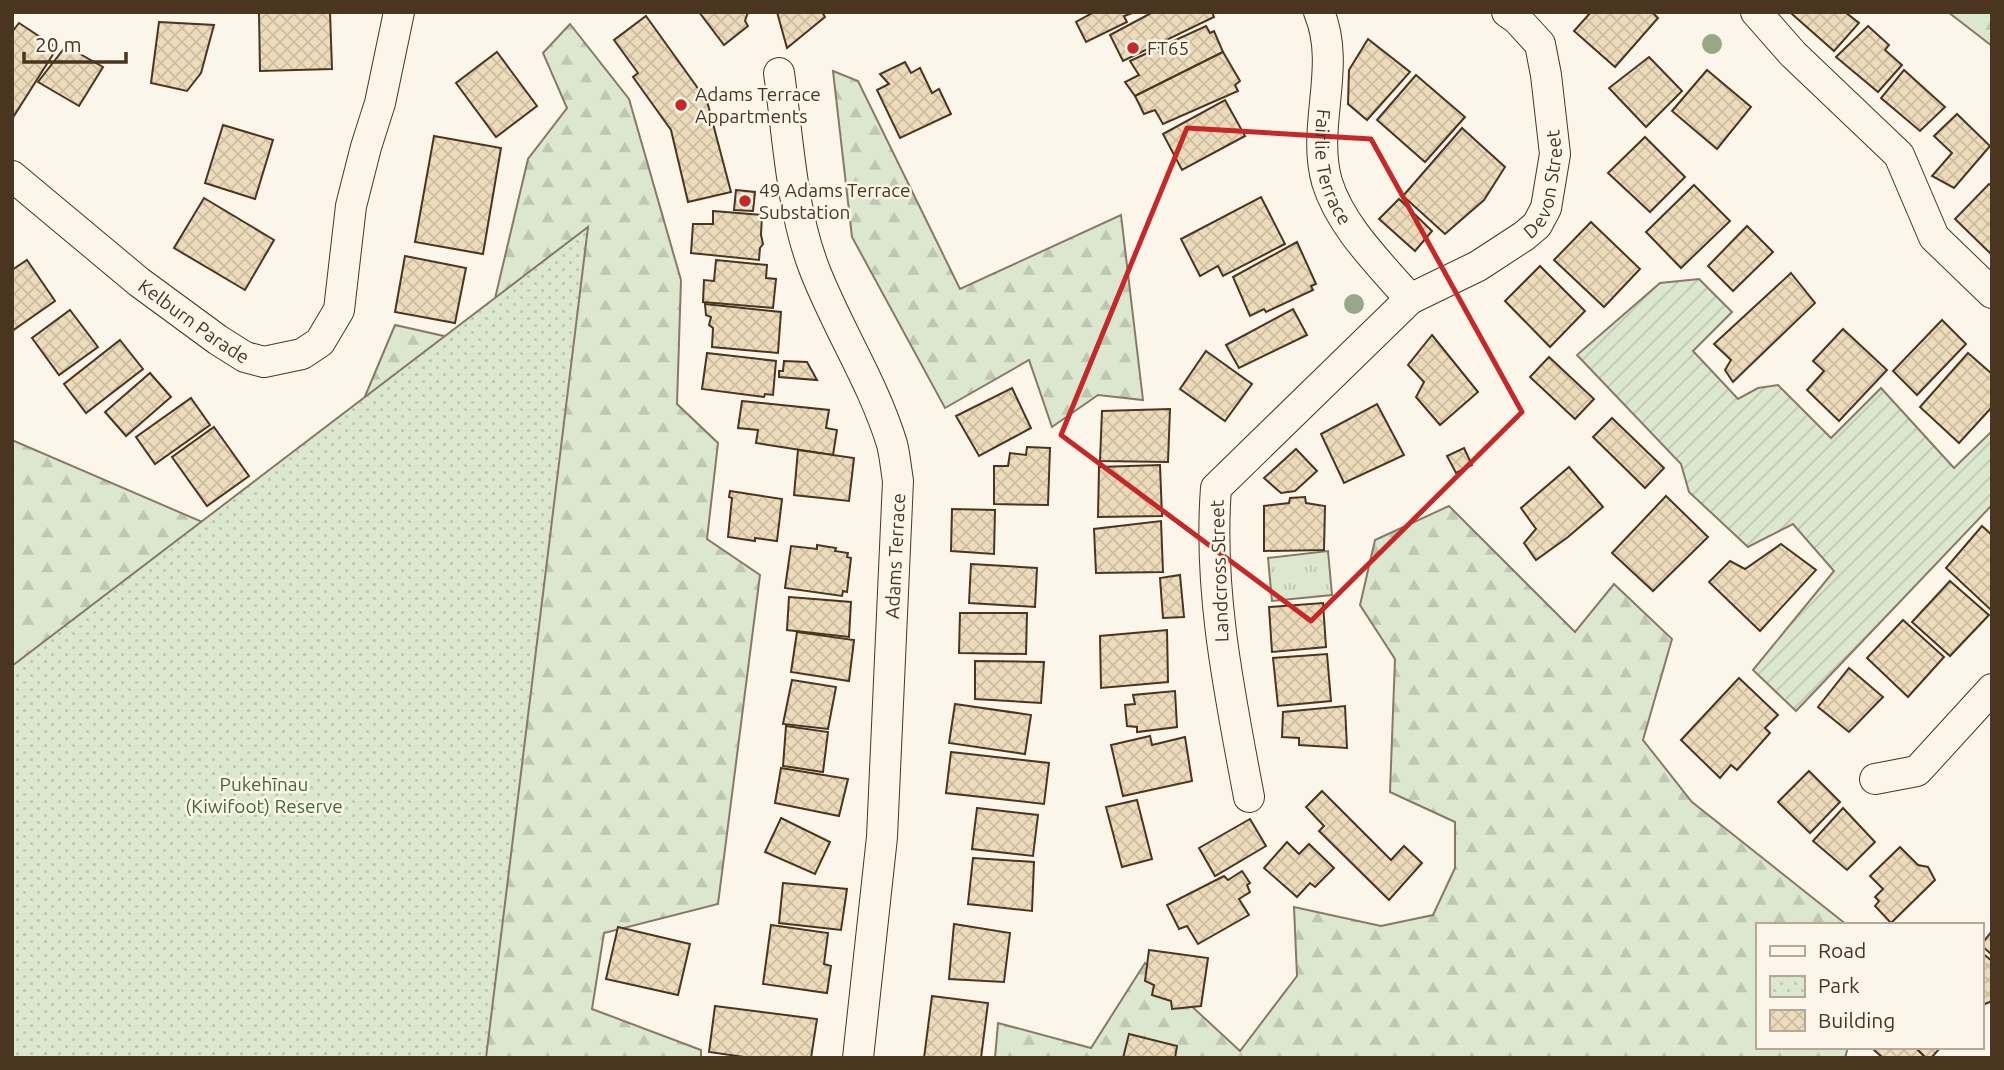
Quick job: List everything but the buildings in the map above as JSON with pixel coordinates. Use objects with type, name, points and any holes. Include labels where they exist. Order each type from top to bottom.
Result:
[{"type":"street","name":"Kelburn Parade","points":[[12,176],[139,282],[245,357],[264,362],[302,354],[320,342],[339,310],[351,206],[380,103],[399,12]]},
{"type":"street","name":"Fairlie Terrace","points":[[1319,12],[1328,45],[1329,80],[1324,155],[1327,180],[1335,202],[1358,239],[1410,299]]},
{"type":"street","name":"Devon Street","points":[[1410,299],[1478,266],[1524,236],[1537,225],[1546,208],[1555,154],[1540,44],[1507,12]]},
{"type":"street","points":[[1756,12],[1793,54],[1899,155],[1934,236],[1992,293]]},
{"type":"street","name":"Adams Terrace","points":[[779,73],[798,213],[814,267],[881,416],[892,446],[898,481],[882,837],[858,1058]]},
{"type":"street","name":"Landcross Street","points":[[1250,797],[1222,648],[1213,523],[1216,488],[1410,299]]},
{"type":"street","points":[[1875,779],[1917,771],[1992,689]]},
{"type":"highlighted area","points":[[1187,128],[1371,139],[1522,412],[1311,621],[1061,435]]},
{"type":"green space","points":[[1948,12],[1992,12],[1992,46]]},
{"type":"green space","name":"Pukehīnau (Kiwifoot) Reserve","points":[[570,24],[629,99],[681,280],[677,404],[718,443],[707,539],[760,575],[718,904],[604,933],[592,1009],[701,1050],[701,1058],[12,1058],[12,440],[237,537],[327,487],[395,325],[484,345],[528,159],[567,108],[543,53]]},
{"type":"green space","points":[[833,71],[858,81],[960,289],[1121,215],[1143,400],[1098,395],[1052,427],[1029,360],[945,408],[852,237]]},
{"type":"green space","name":"Pukehīnau (Kiwifoot) Reserve","points":[[588,227],[486,1058],[12,1058],[12,666]]},
{"type":"green space","points":[[1699,279],[1732,312],[1693,351],[1738,399],[1758,388],[1778,385],[1831,438],[1881,388],[1954,468],[1992,431],[1992,505],[1796,711],[1753,670],[1834,571],[1793,524],[1748,547],[1689,492],[1681,464],[1577,355],[1660,283]]},
{"type":"green space","points":[[1449,506],[1575,632],[1614,584],[1672,639],[1643,740],[1692,802],[1844,923],[1756,923],[1756,1049],[1847,1049],[1845,1058],[995,1058],[998,1023],[1091,1048],[1145,963],[1240,1051],[1297,976],[1294,907],[1381,926],[1433,915],[1455,868],[1455,822],[1390,792],[1395,659],[1360,605],[1375,540]]},
{"type":"green space","points":[[1328,551],[1332,595],[1272,601],[1268,558]]},
{"type":"place","name":"FT65","points":[[1133,48]]},
{"type":"place","name":"Adams Terrace Appartments","points":[[681,105]]},
{"type":"place","name":"49 Adams Terrace Substation","points":[[745,201]]}]
